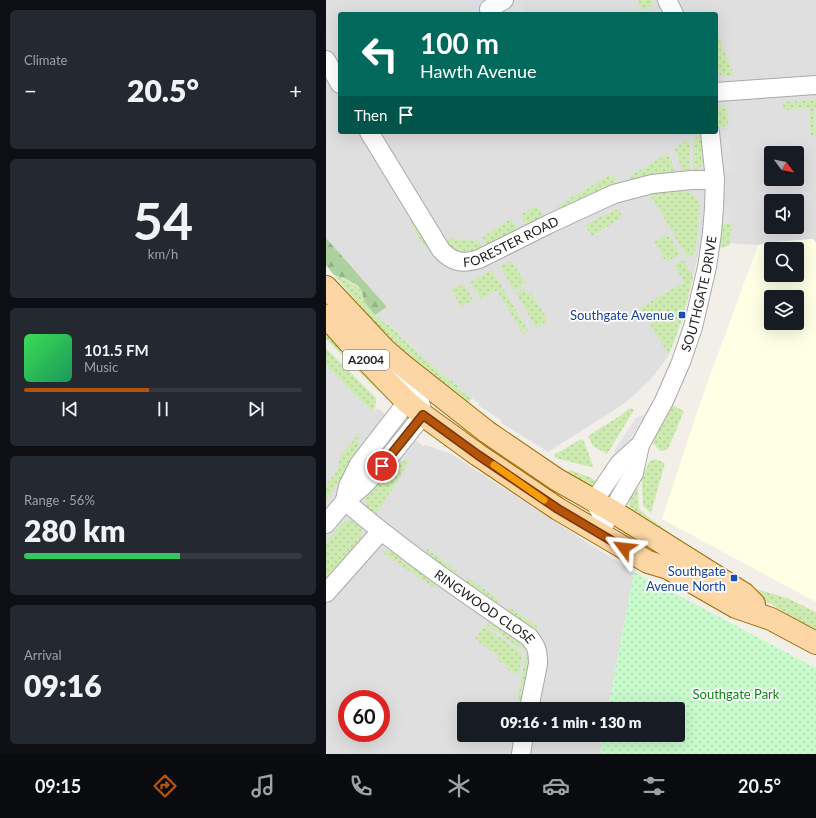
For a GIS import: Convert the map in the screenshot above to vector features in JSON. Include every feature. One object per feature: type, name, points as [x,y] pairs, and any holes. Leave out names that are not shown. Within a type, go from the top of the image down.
[{"type":"main road","name":"A2004","points":[[326,286],[385,350],[450,404],[503,444],[556,478],[603,517],[648,562],[668,568],[736,607],[771,620],[816,643]]},
{"type":"main road","name":"A2004","points":[[326,316],[348,342],[416,405],[478,455],[558,509],[603,517],[744,594],[771,620]]},
{"type":"street","points":[[667,0],[673,12]]},
{"type":"street","points":[[326,60],[338,81]]},
{"type":"street","points":[[718,92],[816,85]]},
{"type":"street","name":"FORESTER ROAD","points":[[370,134],[441,250],[455,261],[462,262],[469,262],[479,259],[614,194],[652,184],[691,180],[714,180]]},
{"type":"street","name":"SOUTHGATE DRIVE","points":[[603,517],[619,464],[640,445],[664,401],[681,362],[693,327],[712,233],[714,180],[710,134]]},
{"type":"street","points":[[326,300],[355,334],[413,390],[416,405],[382,466],[363,486],[345,501],[326,524]]},
{"type":"street","points":[[416,405],[436,398],[450,404]]},
{"type":"street","name":"RINGWOOD CLOSE","points":[[345,501],[381,531],[439,575],[529,637],[537,648],[538,656],[538,664],[530,702]]},
{"type":"street","points":[[326,593],[381,531]]},
{"type":"street","points":[[521,754],[523,742]]},
{"type":"shaded area","points":[[326,0],[816,0],[816,243],[812,239],[764,242],[764,244],[758,245],[701,241],[688,300],[667,358],[652,378],[622,405],[548,452],[500,422],[501,420],[478,405],[479,403],[458,389],[459,386],[438,372],[439,370],[418,354],[419,351],[399,336],[400,333],[375,315],[387,307],[326,238]]},
{"type":"shaded area","points":[[466,0],[483,0],[491,12],[473,12]]},
{"type":"shaded area","points":[[519,0],[525,11],[523,12],[499,12]]},
{"type":"shaded area","points":[[728,130],[733,170],[720,171],[716,134],[718,134],[718,132]]},
{"type":"shaded area","points":[[721,206],[732,206],[732,224],[721,224]]},
{"type":"shaded area","points":[[813,239],[816,243],[816,602],[662,519],[699,406],[758,245],[764,244],[764,282],[804,282],[804,242],[774,242]]},
{"type":"shaded area","points":[[326,365],[372,410],[379,409],[423,446],[426,445],[451,454],[634,572],[609,702],[457,702],[457,742],[602,742],[600,754],[326,754]]},
{"type":"shaded area","points":[[646,414],[618,459],[614,451],[636,418]]},
{"type":"green space","points":[[637,0],[652,0],[654,4],[643,11]]},
{"type":"green space","points":[[718,35],[734,76],[720,75],[718,71]]},
{"type":"green space","points":[[816,100],[816,108],[814,108],[815,135],[811,135],[809,108],[783,110],[783,102]]},
{"type":"green space","points":[[726,106],[728,125],[718,128],[718,108]]},
{"type":"green space","points":[[698,136],[702,136],[704,157],[701,165],[693,173],[693,144],[694,140]]},
{"type":"green space","points":[[687,140],[690,144],[690,174],[685,174],[682,170],[675,149]]},
{"type":"green space","points":[[668,153],[675,171],[674,175],[632,182],[630,176]]},
{"type":"green space","points":[[611,174],[617,183],[616,187],[559,213],[556,207]]},
{"type":"green space","points":[[685,187],[687,192],[696,196],[700,207],[695,253],[687,257],[652,198],[650,191]]},
{"type":"green space","points":[[537,205],[545,219],[528,227],[521,215]]},
{"type":"green space","points":[[620,209],[621,218],[592,236],[585,225],[612,211]]},
{"type":"green space","points":[[511,219],[519,232],[488,247],[482,237]]},
{"type":"green space","points":[[415,220],[431,246],[426,249],[410,223]]},
{"type":"green space","points":[[721,224],[732,224],[730,245],[721,248],[718,245]]},
{"type":"green space","points":[[668,234],[680,254],[666,262],[654,242]]},
{"type":"green space","points":[[326,238],[387,307],[375,315],[366,304],[362,291],[357,285],[344,278],[334,275],[326,265]]},
{"type":"green space","points":[[451,238],[473,241],[478,240],[483,249],[469,254],[455,253],[444,242]]},
{"type":"green space","points":[[683,260],[693,276],[683,316],[669,354],[640,308],[684,282],[674,265]]},
{"type":"green space","points":[[511,261],[526,283],[514,291],[500,266]]},
{"type":"green space","points":[[492,270],[528,331],[523,334],[497,290],[481,299],[470,282]]},
{"type":"green space","points":[[334,275],[359,288],[362,291],[366,304],[376,316],[400,334],[399,336],[419,352],[418,354],[439,370],[438,372],[459,386],[458,389],[472,398],[467,406],[389,337]]},
{"type":"green space","points":[[464,284],[473,300],[461,307],[451,290]]},
{"type":"green space","points":[[524,288],[528,294],[531,293],[548,320],[536,328],[516,293]]},
{"type":"green space","points":[[326,333],[378,386],[381,394],[326,339]]},
{"type":"green space","points":[[326,348],[376,398],[375,409],[372,410],[353,393],[326,365]]},
{"type":"green space","points":[[672,405],[684,411],[668,449],[660,451],[653,443],[653,438]]},
{"type":"green space","points":[[630,408],[634,410],[607,454],[593,446],[588,436]]},
{"type":"green space","points":[[359,434],[358,455],[326,500],[326,485],[338,470],[340,456]]},
{"type":"green space","points":[[581,439],[584,441],[593,466],[591,467],[555,458],[554,455]]},
{"type":"green space","points":[[411,459],[374,518],[365,503],[366,496],[394,464]]},
{"type":"green space","points":[[655,459],[665,463],[651,513],[643,506],[642,482],[640,479],[650,461]]},
{"type":"green space","points":[[570,470],[590,477],[597,482],[594,485],[587,487],[565,476]]},
{"type":"green space","points":[[636,487],[638,489],[639,509],[716,568],[633,515],[629,504]]},
{"type":"green space","points":[[349,520],[356,523],[361,528],[362,535],[326,579],[326,542],[343,523]]},
{"type":"green space","points":[[427,549],[457,571],[453,575],[425,556]]},
{"type":"green space","points":[[385,550],[395,553],[438,582],[436,589],[380,551]]},
{"type":"green space","name":"Southgate Park","points":[[634,572],[816,668],[816,754],[600,754],[602,742],[685,742],[685,702],[609,702]]},
{"type":"green space","points":[[468,578],[500,600],[495,604],[466,584]]},
{"type":"green space","points":[[746,586],[787,598],[816,612],[816,632],[745,588]]},
{"type":"green space","points":[[509,607],[538,627],[536,633],[507,613]]},
{"type":"green space","points":[[490,620],[526,644],[521,649],[486,624]]},
{"type":"green space","points":[[484,626],[519,651],[522,657],[518,676],[506,668],[507,666],[497,660],[499,656],[492,651],[491,652],[475,639]]},
{"type":"green space","points":[[526,654],[530,660],[524,702],[517,702]]},
{"type":"slow traffic","points":[[494,465],[544,500]]},
{"type":"place","name":"Southgate Avenue","points":[[682,315]]},
{"type":"place","name":"Southgate Avenue North","points":[[734,578]]},
{"type":"route","points":[[382,466],[423,415],[478,455],[558,509],[624,548]]}]
